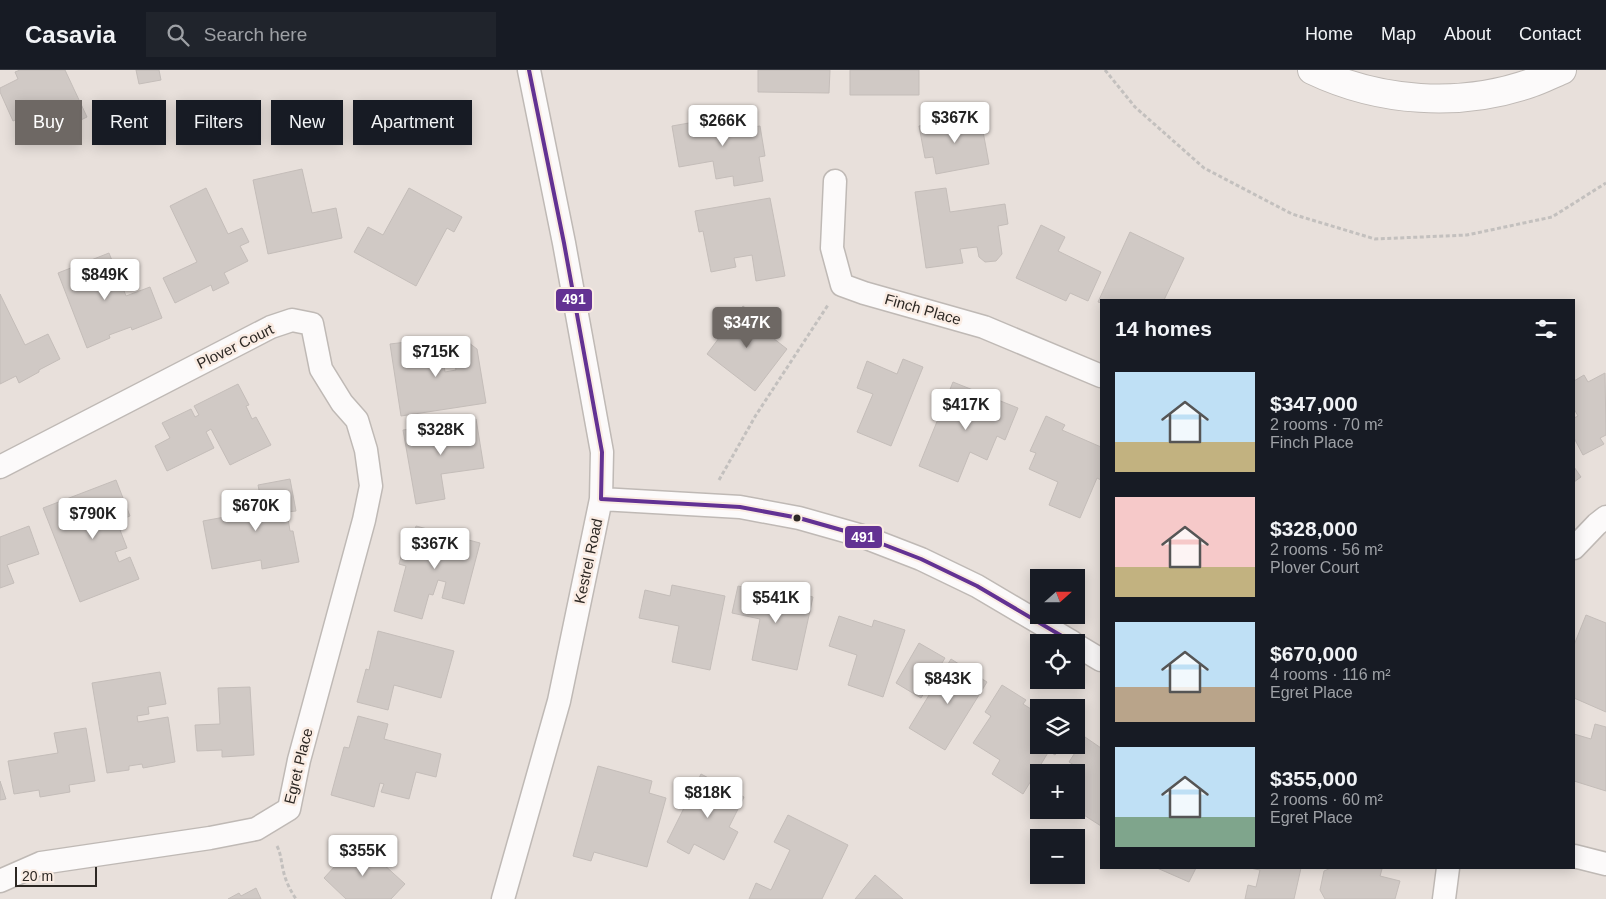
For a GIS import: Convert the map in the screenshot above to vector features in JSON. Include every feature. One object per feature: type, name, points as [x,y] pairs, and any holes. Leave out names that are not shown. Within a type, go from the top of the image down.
[{"type":"highway","points":[[1312,70],[1348,84],[1382,93],[1410,97],[1439,98],[1469,97],[1498,92],[1531,83],[1562,70]]},
{"type":"street","name":"Kestrel Road","points":[[503,899],[559,701],[601,499],[602,452],[564,243],[529,70]]},
{"type":"street","name":"Finch Place","points":[[835,181],[832,248],[842,285],[984,327],[1100,376]]},
{"type":"street","name":"Plover Court","points":[[0,466],[271,326],[292,320],[312,324],[321,368],[342,403],[357,420],[366,450],[371,486],[364,520]]},
{"type":"street","points":[[601,499],[740,507],[799,518],[859,535],[921,559],[977,586],[1058,634]]},
{"type":"street","points":[[1575,547],[1606,517]]},
{"type":"street","name":"Egret Place","points":[[0,880],[41,863],[210,838],[256,829],[289,809],[299,760],[364,520]]},
{"type":"street","points":[[1085,650],[1100,659]]},
{"type":"street","points":[[1575,856],[1606,864]]},
{"type":"street","points":[[1444,899],[1448,869]]},
{"type":"path","points":[[1105,70],[1135,107],[1204,168],[1292,214],[1376,239],[1467,234],[1552,217],[1606,183]]},
{"type":"path","points":[[716,485],[756,415],[830,300]]},
{"type":"path","points":[[268,822],[282,856],[282,868],[296,899]]},
{"type":"building","points":[[20,70],[65,70],[79,100],[15,100],[15,120],[13,121],[0,88],[18,79],[15,72]]},
{"type":"building","points":[[136,70],[159,70],[161,80],[139,84]]},
{"type":"building","points":[[758,70],[830,70],[829,93],[758,92]]},
{"type":"building","points":[[850,70],[919,70],[919,95],[850,95]]},
{"type":"building","points":[[82,106],[87,117],[82,119]]},
{"type":"building","points":[[751,112],[754,127],[760,126],[765,156],[759,157],[763,181],[734,186],[733,176],[716,179],[713,161],[679,167],[672,126]]},
{"type":"building","points":[[980,115],[989,164],[936,174],[933,157],[925,158],[919,126]]},
{"type":"building","points":[[302,169],[312,213],[336,208],[342,238],[268,254],[253,180]]},
{"type":"building","points":[[206,188],[228,234],[242,228],[249,242],[240,246],[248,261],[224,273],[229,283],[213,291],[211,285],[175,303],[163,278],[197,262],[170,206]]},
{"type":"building","points":[[409,188],[462,217],[454,232],[447,228],[416,286],[354,252],[368,227],[383,235]]},
{"type":"building","points":[[946,188],[950,212],[1005,204],[1008,224],[998,226],[1002,254],[996,261],[985,262],[979,257],[977,247],[960,249],[963,263],[926,268],[915,192]]},
{"type":"building","points":[[770,198],[785,276],[756,281],[752,255],[734,258],[736,267],[711,272],[703,231],[699,232],[695,211]]},
{"type":"building","points":[[1041,225],[1065,237],[1058,251],[1101,272],[1088,301],[1070,293],[1066,301],[1016,278]]},
{"type":"building","points":[[1130,232],[1184,258],[1164,299],[1100,299],[1100,303],[1098,302]]},
{"type":"building","points":[[109,253],[126,296],[150,287],[162,318],[132,330],[131,327],[109,335],[110,338],[87,348],[58,273]]},
{"type":"building","points":[[0,294],[25,345],[48,334],[60,359],[19,383],[16,376],[0,384]]},
{"type":"building","points":[[743,306],[767,325],[764,331],[787,349],[755,391],[707,354]]},
{"type":"building","points":[[423,340],[425,350],[441,347],[445,372],[456,370],[453,353],[459,345],[469,343],[477,349],[486,403],[401,416],[390,344]]},
{"type":"building","points":[[903,359],[923,367],[891,446],[857,432],[873,394],[857,388],[867,361],[897,374]]},
{"type":"building","points":[[1605,373],[1606,435],[1600,438],[1604,444],[1583,455],[1575,440],[1575,418],[1578,416],[1575,411],[1575,380],[1584,375],[1588,382]]},
{"type":"building","points":[[953,382],[1018,408],[1005,440],[997,436],[987,460],[970,452],[958,482],[919,466]]},
{"type":"building","points":[[238,384],[249,405],[246,406],[252,419],[256,417],[271,445],[230,465],[211,429],[206,432],[214,448],[167,471],[155,446],[170,438],[162,423],[191,409],[195,417],[199,415],[194,406]]},
{"type":"building","points":[[1046,416],[1065,425],[1062,430],[1100,447],[1100,480],[1097,478],[1080,518],[1049,505],[1058,482],[1029,469],[1036,453],[1030,451]]},
{"type":"building","points":[[476,419],[484,468],[441,474],[445,499],[416,504],[403,430]]},
{"type":"building","points":[[1575,468],[1581,477],[1575,481]]},
{"type":"building","points":[[290,479],[296,511],[287,512],[290,531],[293,531],[299,562],[262,569],[261,560],[212,569],[203,521],[263,510],[258,485]]},
{"type":"building","points":[[116,480],[130,516],[120,520],[124,529],[120,530],[127,548],[115,552],[119,562],[130,557],[139,579],[80,602],[43,508]]},
{"type":"building","points":[[29,526],[39,554],[7,565],[14,583],[0,588],[0,537]]},
{"type":"building","points":[[416,526],[480,543],[464,604],[442,598],[446,582],[438,580],[433,595],[429,594],[422,619],[394,611],[406,566],[399,564],[405,542],[411,544]]},
{"type":"building","points":[[672,585],[725,596],[710,670],[672,662],[679,626],[639,618],[645,590],[670,596]]},
{"type":"building","points":[[738,586],[782,596],[783,590],[813,597],[797,670],[752,660],[760,619],[732,613]]},
{"type":"building","points":[[1586,615],[1606,623],[1606,712],[1575,698],[1575,642]]},
{"type":"building","points":[[839,616],[872,627],[874,620],[905,630],[883,697],[848,685],[857,655],[829,646]]},
{"type":"building","points":[[378,631],[454,651],[441,698],[394,685],[388,710],[357,702],[366,669],[369,670]]},
{"type":"building","points":[[919,643],[945,658],[921,698],[896,683]]},
{"type":"building","points":[[951,659],[987,682],[945,750],[909,728]]},
{"type":"building","points":[[160,672],[166,704],[148,707],[149,714],[137,716],[138,722],[168,717],[175,762],[143,768],[142,764],[129,766],[129,770],[107,773],[92,683]]},
{"type":"building","points":[[1002,685],[1026,700],[1023,704],[1030,708],[1030,754],[1047,754],[1041,764],[1030,764],[1030,782],[1023,794],[992,774],[1000,760],[973,743],[991,716],[985,712]]},
{"type":"building","points":[[250,687],[254,755],[222,757],[222,750],[197,751],[195,725],[220,724],[218,688]]},
{"type":"building","points":[[358,716],[388,724],[384,739],[441,754],[436,777],[416,772],[409,799],[381,792],[384,784],[380,783],[374,807],[331,795],[344,747],[349,748]]},
{"type":"building","points":[[1595,724],[1606,727],[1606,791],[1575,781],[1575,734],[1591,739]]},
{"type":"building","points":[[86,728],[95,781],[69,785],[70,792],[40,797],[39,790],[14,794],[8,761],[58,753],[54,733]]},
{"type":"building","points":[[1085,737],[1100,747],[1100,825],[1085,816],[1085,764],[1072,764],[1069,762],[1074,754],[1085,754]]},
{"type":"building","points":[[598,766],[652,781],[649,793],[666,798],[647,867],[594,852],[591,861],[573,856]]},
{"type":"building","points":[[701,774],[744,797],[729,827],[738,832],[724,860],[694,844],[689,854],[667,842]]},
{"type":"building","points":[[0,781],[6,799],[0,800]]},
{"type":"building","points":[[788,815],[848,845],[822,899],[749,899],[756,883],[771,890],[790,850],[774,842]]},
{"type":"building","points":[[358,841],[405,884],[391,899],[346,899],[324,878]]},
{"type":"building","points":[[1159,869],[1196,869],[1189,882]]},
{"type":"building","points":[[1255,869],[1301,869],[1294,899],[1245,899],[1248,885],[1256,887],[1260,870]]},
{"type":"building","points":[[1329,869],[1382,869],[1380,876],[1400,881],[1395,899],[1325,899],[1320,890],[1324,871]]},
{"type":"building","points":[[875,875],[903,899],[855,899]]},
{"type":"building","points":[[256,888],[261,899],[228,899],[239,893],[241,896]]},
{"type":"transit line","name":"491","points":[[529,70],[564,243],[602,452],[601,499],[740,507],[799,518],[859,535],[921,559],[977,586],[1058,634]]}]
